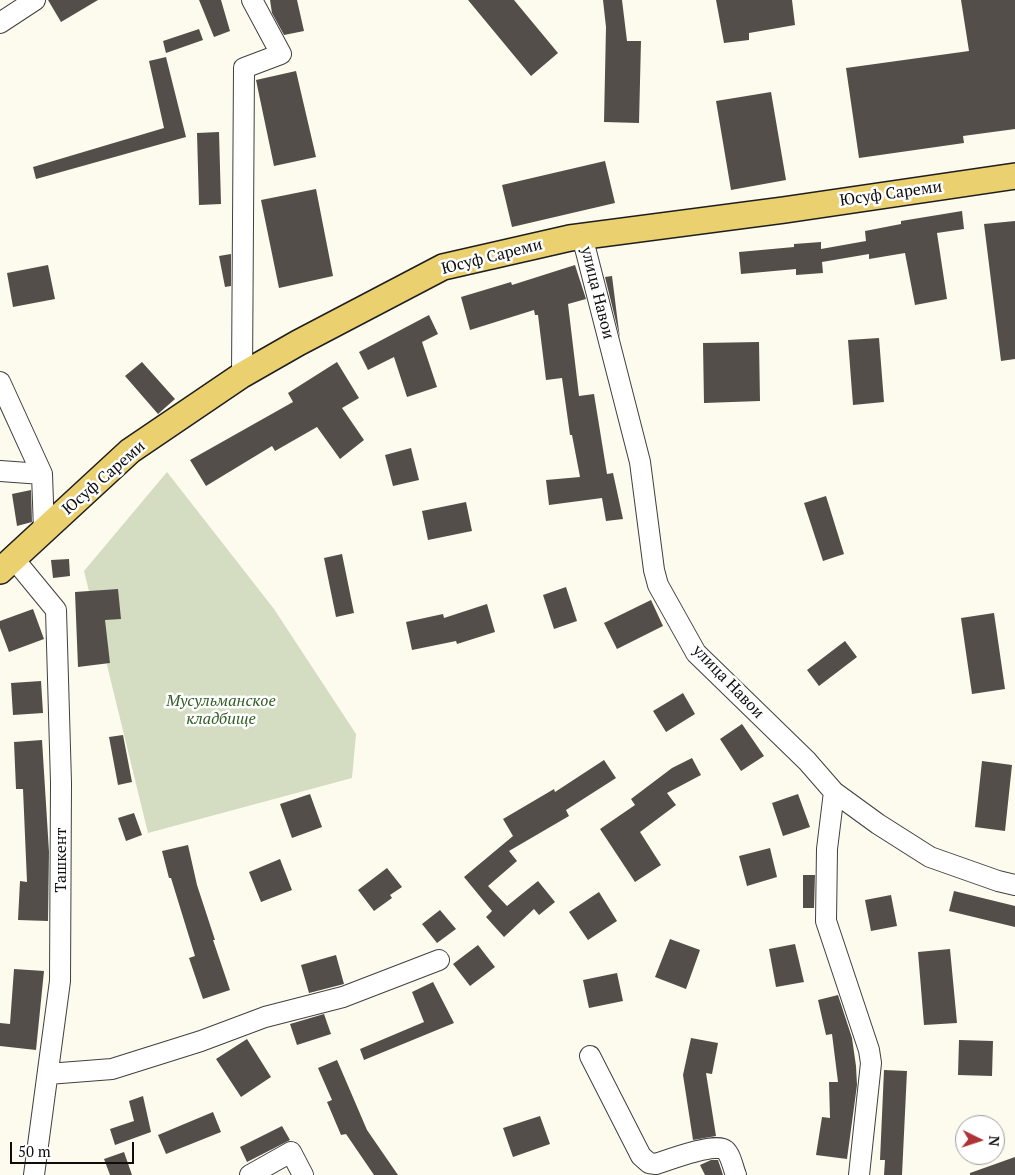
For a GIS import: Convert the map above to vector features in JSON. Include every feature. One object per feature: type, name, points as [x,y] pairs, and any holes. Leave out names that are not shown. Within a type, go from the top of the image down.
[{"type":"main road","name":"Юсуф Сареми","points":[[7,565],[130,452],[242,375],[298,342],[442,267],[582,236],[784,210],[1015,176]]},
{"type":"street","points":[[0,24],[35,0]]},
{"type":"street","points":[[242,375],[244,68],[281,54],[252,0]]},
{"type":"street","name":"улица Навои","points":[[582,236],[640,462],[654,570],[658,585],[696,653],[807,761],[834,792],[878,824],[930,857],[998,881],[1015,885]]},
{"type":"street","points":[[0,382],[42,474],[44,531]]},
{"type":"street","points":[[0,471],[42,474]]},
{"type":"street","name":"Ташкент","points":[[7,565],[56,610],[62,897],[60,981],[34,1175]]},
{"type":"street","points":[[834,792],[827,849],[826,921],[869,1050],[871,1063],[859,1175]]},
{"type":"street","points":[[48,1074],[112,1069],[201,1041],[265,1017],[343,997],[439,960]]},
{"type":"street","points":[[590,1056],[641,1156],[649,1163],[656,1164],[710,1148],[721,1147],[726,1151],[736,1175]]},
{"type":"street","points":[[250,1175],[291,1152],[303,1175]]},
{"type":"green space","name":"Мусульманское кладбище","points":[[167,472],[274,609],[356,734],[352,778],[148,833],[84,571]]},
{"type":"building","points":[[48,0],[98,0],[61,22]]},
{"type":"building","points":[[199,0],[221,0],[230,31],[214,37]]},
{"type":"building","points":[[270,0],[297,0],[304,31],[284,35],[272,13]]},
{"type":"building","points":[[468,0],[514,0],[558,53],[531,76]]},
{"type":"building","points":[[603,0],[622,0],[627,41],[641,41],[639,123],[604,122],[606,27]]},
{"type":"building","points":[[716,0],[792,0],[795,25],[749,33],[749,40],[724,43]]},
{"type":"building","points":[[961,0],[1015,0],[1015,129],[963,136],[964,143],[859,158],[846,68],[969,51]]},
{"type":"building","points":[[199,29],[203,40],[166,53],[163,41]]},
{"type":"building","points":[[166,57],[186,137],[36,179],[33,167],[164,128],[149,61]]},
{"type":"building","points":[[296,71],[316,157],[274,166],[256,80]]},
{"type":"building","points":[[771,92],[786,180],[731,190],[716,101]]},
{"type":"building","points":[[219,132],[221,204],[199,205],[197,133]]},
{"type":"building","points":[[605,161],[615,203],[512,227],[502,185]]},
{"type":"building","points":[[316,189],[333,276],[279,288],[261,200]]},
{"type":"building","points":[[962,211],[964,229],[937,233],[947,299],[915,305],[905,253],[869,259],[869,254],[822,262],[823,273],[796,275],[796,269],[741,274],[739,252],[794,247],[794,244],[821,242],[821,249],[866,241],[865,231],[901,224],[901,221]]},
{"type":"building","points":[[1015,221],[1015,359],[1001,361],[984,224]]},
{"type":"building","points":[[231,254],[231,286],[225,287],[219,256]]},
{"type":"building","points":[[48,265],[55,299],[13,307],[7,273]]},
{"type":"building","points":[[575,265],[586,299],[568,304],[579,396],[594,394],[607,474],[613,473],[623,519],[606,521],[602,498],[549,505],[546,480],[580,477],[572,435],[570,435],[562,378],[546,380],[538,315],[535,315],[534,310],[470,330],[461,297],[511,282],[512,285]]},
{"type":"building","points":[[612,276],[617,316],[620,338],[605,277]]},
{"type":"building","points":[[429,315],[438,334],[422,342],[437,387],[407,397],[394,357],[368,370],[359,352]]},
{"type":"building","points":[[879,338],[884,402],[853,405],[848,340]]},
{"type":"building","points":[[759,342],[760,401],[704,403],[703,343]]},
{"type":"building","points":[[142,362],[175,399],[158,414],[125,376]]},
{"type":"building","points":[[337,362],[359,398],[342,408],[364,440],[340,459],[317,427],[275,451],[272,446],[206,486],[190,460],[293,402],[288,393]]},
{"type":"building","points":[[411,448],[419,480],[393,486],[385,455]]},
{"type":"building","points":[[31,490],[32,522],[17,526],[12,494]]},
{"type":"building","points":[[826,496],[844,554],[823,561],[804,503]]},
{"type":"building","points":[[466,502],[472,531],[428,540],[422,511]]},
{"type":"building","points":[[342,554],[354,613],[336,617],[324,558]]},
{"type":"building","points":[[69,559],[70,576],[53,578],[51,560]]},
{"type":"building","points":[[566,587],[577,621],[554,629],[543,595]]},
{"type":"building","points":[[118,589],[121,619],[105,620],[110,663],[78,667],[75,592]]},
{"type":"building","points":[[651,600],[663,626],[617,649],[604,623]]},
{"type":"building","points":[[487,604],[495,632],[457,644],[456,641],[412,650],[406,622],[443,614],[444,618]]},
{"type":"building","points":[[33,609],[44,639],[9,652],[0,628],[0,621]]},
{"type":"building","points":[[994,613],[1005,689],[972,694],[961,618]]},
{"type":"building","points":[[845,641],[857,657],[819,686],[807,670]]},
{"type":"building","points":[[41,681],[43,713],[13,715],[11,683]]},
{"type":"building","points":[[683,693],[695,714],[666,732],[653,711]]},
{"type":"building","points":[[742,724],[764,756],[741,771],[720,739]]},
{"type":"building","points":[[123,735],[132,782],[118,785],[109,737]]},
{"type":"building","points":[[42,740],[49,852],[48,921],[18,920],[20,881],[27,882],[23,789],[16,789],[14,742]]},
{"type":"building","points":[[692,758],[701,775],[667,793],[676,805],[640,832],[661,865],[635,882],[600,829],[635,805],[631,799],[672,768]]},
{"type":"building","points":[[604,760],[616,778],[566,810],[569,816],[509,851],[517,861],[488,886],[507,906],[538,881],[555,902],[539,915],[534,909],[504,937],[486,917],[492,911],[464,877],[513,836],[503,819],[554,789],[555,792]]},
{"type":"building","points":[[982,761],[1012,765],[1005,831],[975,827]]},
{"type":"building","points":[[310,794],[322,827],[292,838],[280,804]]},
{"type":"building","points":[[798,794],[810,827],[783,836],[772,803]]},
{"type":"building","points":[[134,813],[142,835],[126,841],[118,818]]},
{"type":"building","points":[[188,845],[197,885],[230,990],[203,999],[189,958],[195,956],[162,851]]},
{"type":"building","points":[[770,848],[777,877],[747,886],[739,856]]},
{"type":"building","points":[[280,859],[292,890],[261,902],[249,872]]},
{"type":"building","points":[[387,868],[402,887],[390,895],[392,898],[374,911],[358,890]]},
{"type":"building","points":[[803,875],[815,875],[814,908],[803,908]]},
{"type":"building","points":[[954,891],[1015,906],[1015,927],[949,911]]},
{"type":"building","points":[[599,892],[617,921],[588,940],[569,912]]},
{"type":"building","points":[[891,895],[897,926],[871,931],[865,900]]},
{"type":"building","points":[[440,910],[456,929],[437,943],[422,924]]},
{"type":"building","points":[[670,939],[700,950],[686,989],[655,977]]},
{"type":"building","points":[[795,944],[804,982],[776,987],[769,949]]},
{"type":"building","points":[[478,945],[495,967],[470,986],[453,964]]},
{"type":"building","points":[[950,949],[957,1023],[924,1025],[918,952]]},
{"type":"building","points":[[336,955],[344,984],[309,993],[301,965]]},
{"type":"building","points":[[14,969],[44,971],[36,1050],[0,1046],[0,1023],[10,1024]]},
{"type":"building","points":[[617,973],[623,1001],[589,1008],[583,980]]},
{"type":"building","points":[[433,982],[454,1023],[364,1060],[360,1049],[424,1022],[412,992]]},
{"type":"building","points":[[838,995],[852,1038],[856,1066],[857,1085],[847,1159],[816,1155],[822,1117],[830,1118],[829,1082],[838,1082],[832,1034],[826,1035],[818,1000]]},
{"type":"building","points":[[324,1014],[331,1034],[297,1045],[290,1024]]},
{"type":"building","points":[[691,1038],[718,1043],[712,1074],[706,1073],[716,1136],[693,1140],[683,1075]]},
{"type":"building","points":[[247,1039],[271,1077],[241,1097],[216,1059]]},
{"type":"building","points":[[959,1040],[993,1041],[992,1076],[958,1075]]},
{"type":"building","points":[[337,1060],[367,1130],[398,1175],[374,1175],[346,1134],[341,1135],[327,1102],[332,1100],[318,1068]]},
{"type":"building","points":[[884,1070],[907,1071],[902,1175],[884,1175],[885,1160],[880,1160]]},
{"type":"building","points":[[143,1096],[151,1132],[115,1145],[110,1129],[134,1121],[129,1101]]},
{"type":"building","points":[[213,1112],[221,1132],[166,1154],[158,1135]]},
{"type":"building","points":[[540,1116],[550,1144],[513,1157],[503,1128]]},
{"type":"building","points":[[282,1126],[290,1140],[247,1162],[240,1147]]},
{"type":"building","points":[[124,1152],[132,1175],[110,1175],[104,1159]]},
{"type":"building","points":[[1015,1157],[1015,1175],[970,1175],[970,1173],[992,1165],[1005,1165],[1005,1161]]},
{"type":"building","points":[[711,1160],[718,1160],[723,1175],[705,1175],[700,1165]]}]
